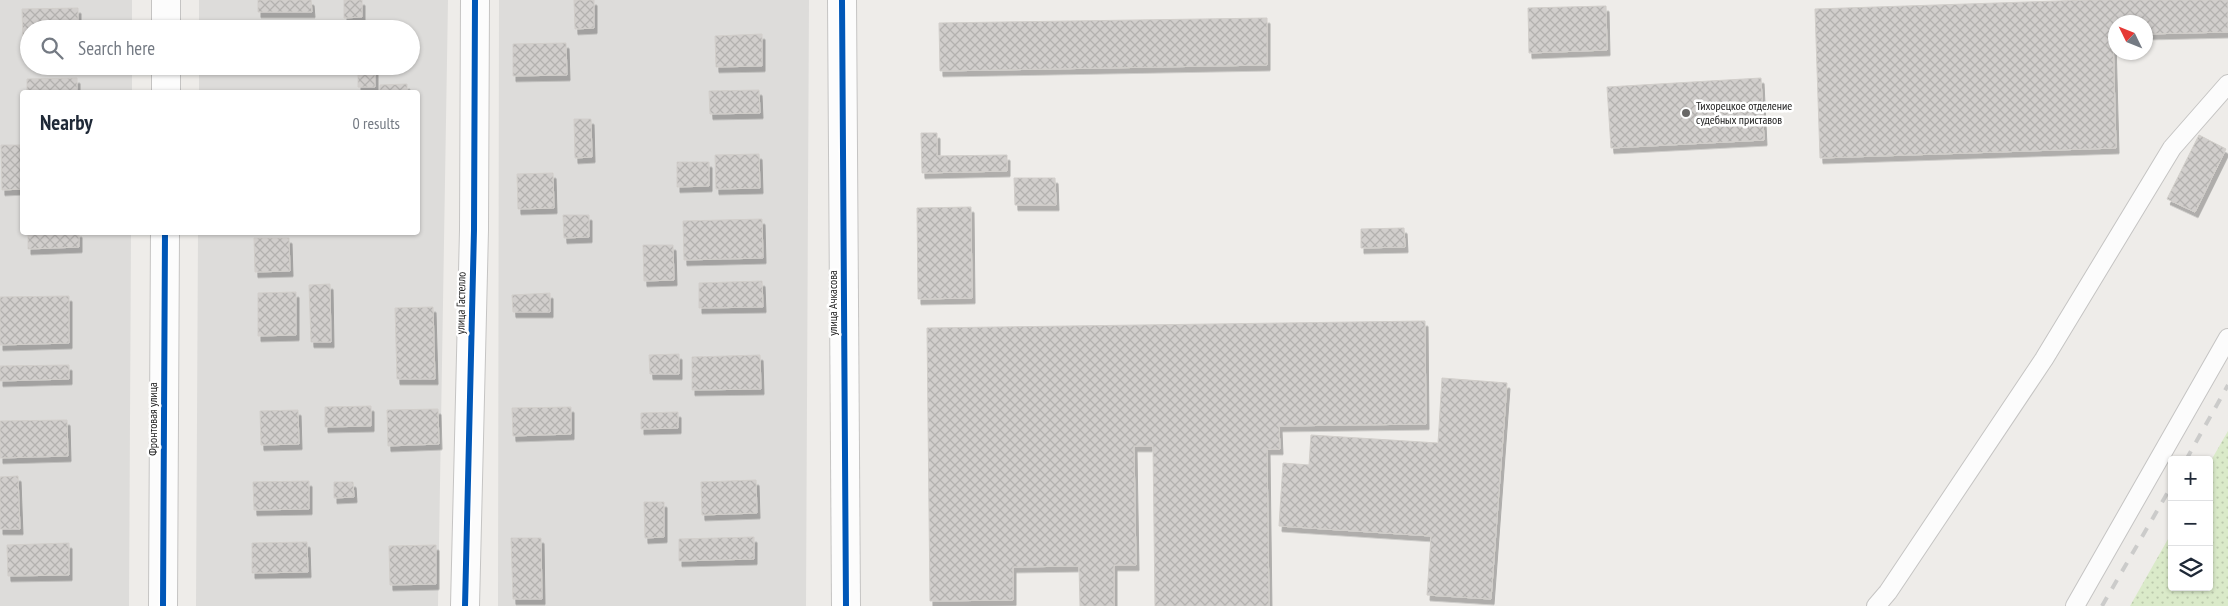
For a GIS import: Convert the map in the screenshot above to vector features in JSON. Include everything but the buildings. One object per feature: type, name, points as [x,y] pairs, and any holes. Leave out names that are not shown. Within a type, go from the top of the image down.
[{"type":"street","points":[[166,0],[166,20]]},
{"type":"street","name":"улица Гастелло","points":[[465,606],[474,230],[475,0]]},
{"type":"street","name":"улица Ачкасова","points":[[842,0],[846,606]]},
{"type":"street","points":[[166,75],[166,90]]},
{"type":"street","name":"Фронтовая улица","points":[[163,606],[165,235]]},
{"type":"lane","points":[[1876,606],[1888,592],[2044,359],[2172,148],[2228,84]]},
{"type":"lane","points":[[2075,606],[2228,338]]},
{"type":"shaded area","points":[[0,0],[132,0],[132,20],[20,20],[20,75],[132,75],[132,90],[20,90],[20,235],[131,235],[129,606],[0,606]]},
{"type":"shaded area","points":[[199,0],[448,0],[438,606],[196,606],[198,235],[420,235],[420,90],[199,90],[199,75],[420,75],[420,20],[199,20]]},
{"type":"shaded area","points":[[499,0],[809,0],[806,606],[498,606]]},
{"type":"green space","points":[[2228,431],[2228,606],[2130,606],[2168,539],[2168,591],[2213,591],[2213,457]]},
{"type":"railway","points":[[2188,456],[2228,385]]},
{"type":"railway","points":[[2102,606],[2168,492]]},
{"type":"cycle path","points":[[465,606],[474,230],[475,0]]},
{"type":"cycle path","points":[[842,0],[846,606]]},
{"type":"cycle path","points":[[163,606],[165,235]]},
{"type":"place","name":"Тихорецкое отделение судебных приставов","points":[[1686,113]]}]
